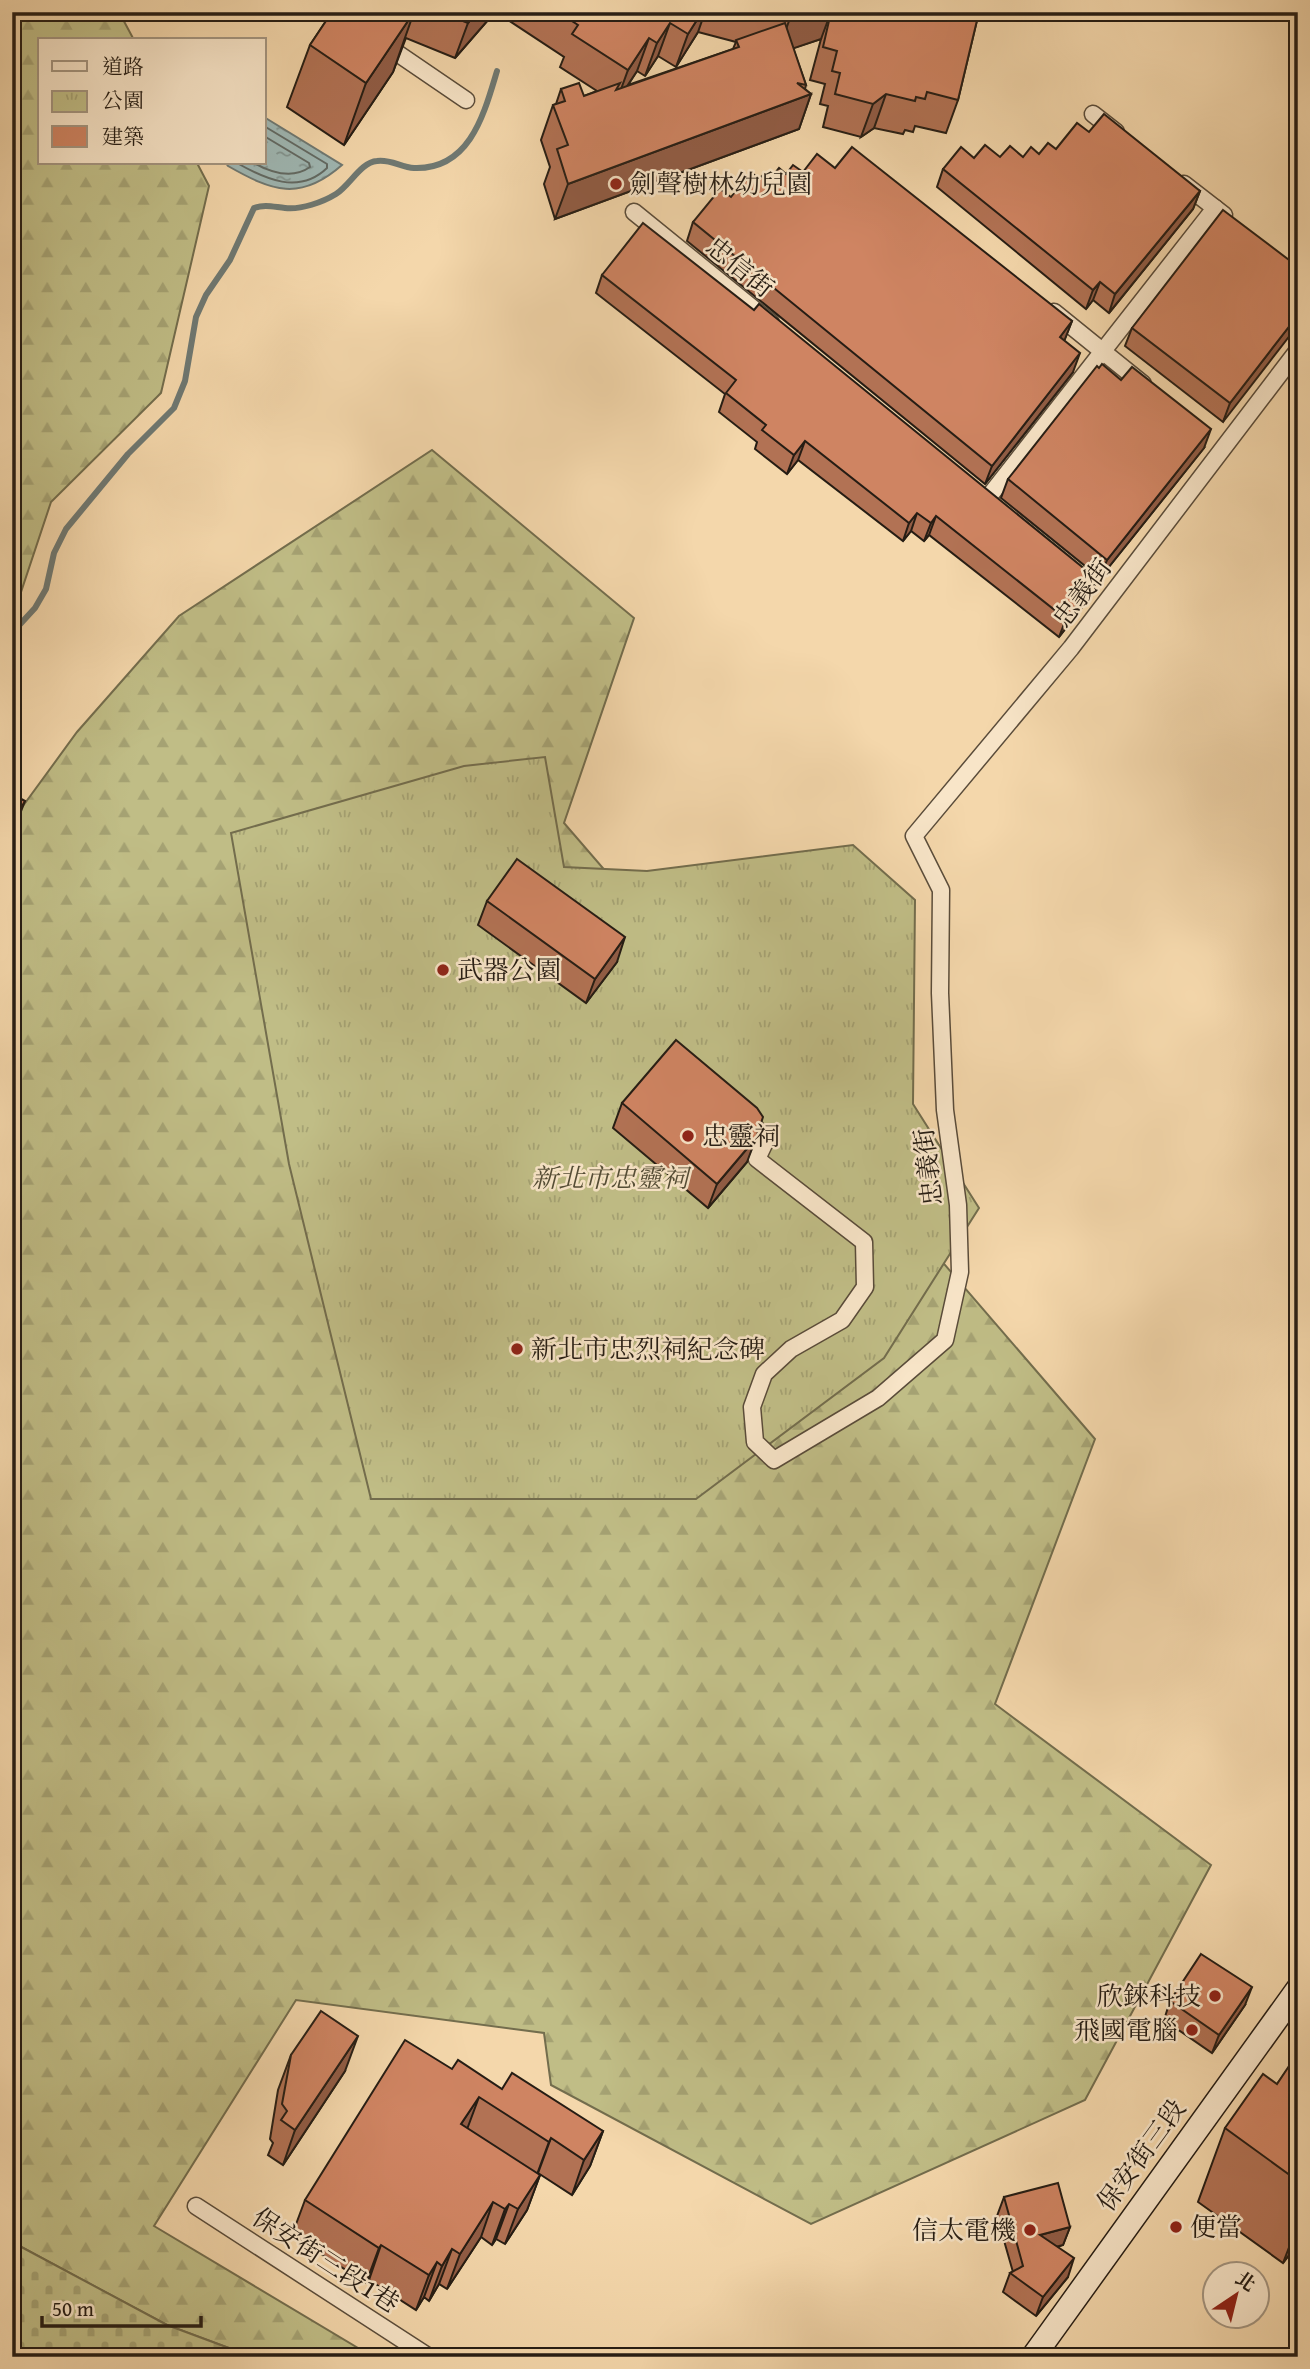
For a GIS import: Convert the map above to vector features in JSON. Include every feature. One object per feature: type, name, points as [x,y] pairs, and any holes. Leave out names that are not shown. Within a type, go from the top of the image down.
[{"type":"street","points":[[362,29],[466,100]]},
{"type":"street","points":[[1093,114],[1134,145]]},
{"type":"street","points":[[1175,177],[1236,224]]},
{"type":"street","points":[[987,499],[1216,208]]},
{"type":"street","name":"忠信街","points":[[634,212],[782,333]]},
{"type":"street","points":[[1040,300],[1154,393]]},
{"type":"street","name":"忠義街","points":[[735,1106],[753,1121],[766,1140],[757,1158],[863,1242],[865,1287],[842,1320],[791,1349],[764,1374],[752,1407],[755,1442],[774,1460],[878,1398],[945,1340],[960,1272],[958,1205],[945,1110],[940,993],[941,890],[914,836],[1109,598],[1298,350]]},
{"type":"street","points":[[1205,435],[1223,449]]},
{"type":"street","points":[[1092,584],[1109,598]]},
{"type":"street","name":"保安街三段","points":[[1033,2357],[1298,1989]]},
{"type":"street","name":"保安街三段1巷","points":[[196,2206],[429,2357]]},
{"type":"green space","points":[[12,12],[119,12],[133,38],[38,38],[38,164],[198,164],[209,186],[161,393],[51,502],[21,592],[12,607]]},
{"type":"green space","points":[[432,450],[634,618],[564,823],[1095,1439],[995,1704],[1211,1865],[1085,2100],[811,2224],[551,2085],[544,2033],[296,2000],[154,2226],[373,2357],[253,2357],[167,2325],[12,2242],[12,821],[77,732],[179,616]]},
{"type":"green space","name":"新北市忠靈祠","points":[[545,757],[564,867],[647,871],[853,845],[915,900],[913,1104],[979,1208],[884,1358],[696,1499],[371,1499],[289,1164],[231,833],[464,766]]},
{"type":"green space","points":[[12,2242],[167,2325],[253,2357],[12,2357]]},
{"type":"water","points":[[266,118],[342,165],[313,184],[286,189],[258,182],[227,164],[266,164]]},
{"type":"building","points":[[332,12],[414,12],[366,83],[310,45]]},
{"type":"building","points":[[440,12],[477,12],[468,23]]},
{"type":"building","points":[[558,12],[702,12],[688,34],[670,23],[657,43],[649,38],[628,70],[572,34],[578,25]]},
{"type":"building","points":[[759,12],[814,12],[789,21]]},
{"type":"building","points":[[831,12],[979,12],[958,100],[927,92],[925,99],[916,97],[915,101],[886,94],[873,104],[835,94],[840,73],[832,71],[837,51],[823,47]]},
{"type":"building","points":[[785,23],[806,85],[797,83],[811,94],[568,184],[557,149],[568,145],[553,105],[565,101],[561,89],[579,83],[584,96],[620,83],[616,90],[739,47],[736,40]]},
{"type":"building","points":[[1104,114],[1200,191],[1115,294],[1100,282],[1093,290],[943,169],[961,147],[974,158],[985,145],[1000,157],[1010,146],[1023,157],[1031,147],[1039,154],[1048,143],[1056,149],[1077,123],[1089,132]]},
{"type":"building","points":[[852,147],[1072,321],[1060,337],[1080,353],[992,466],[693,222],[720,189],[731,197],[751,172],[759,179],[765,173],[771,178],[779,168],[786,174],[793,165],[803,172],[817,154],[835,168]]},
{"type":"building","points":[[1223,210],[1298,267],[1298,315],[1230,403],[1132,328]]},
{"type":"building","points":[[643,223],[754,310],[759,304],[1097,579],[1066,619],[936,516],[931,523],[917,513],[909,523],[805,441],[794,455],[762,430],[766,425],[726,393],[736,380],[602,275]]},
{"type":"building","points":[[1102,364],[1121,380],[1132,367],[1211,429],[1107,560],[1008,479],[1097,366],[1099,368]]},
{"type":"building","points":[[12,794],[25,801],[12,823]]},
{"type":"building","points":[[517,859],[625,937],[595,979],[487,901]]},
{"type":"building","name":"忠靈祠","points":[[676,1040],[757,1108],[763,1117],[756,1138],[717,1184],[622,1103]]},
{"type":"building","points":[[1201,1954],[1252,1987],[1219,2035],[1170,2001]]},
{"type":"building","points":[[321,2011],[358,2036],[295,2130],[281,2120],[287,2111],[282,2104],[291,2055]]},
{"type":"building","points":[[405,2040],[452,2069],[458,2060],[502,2089],[512,2073],[603,2131],[584,2160],[551,2138],[549,2142],[479,2097],[461,2124],[540,2175],[518,2209],[509,2204],[505,2209],[493,2202],[460,2254],[452,2249],[442,2266],[437,2262],[429,2275],[381,2245],[379,2248],[305,2200]]},
{"type":"building","points":[[1297,2054],[1298,2181],[1225,2128],[1263,2074],[1277,2084]]},
{"type":"building","points":[[1058,2183],[1070,2227],[1040,2235],[1074,2258],[1043,2297],[1010,2273],[1023,2266],[1004,2197]]},
{"type":"waterway","points":[[12,633],[35,608],[46,589],[54,553],[66,529],[128,454],[174,408],[185,381],[196,317],[206,295],[230,260],[254,208],[298,208],[318,202],[336,194],[371,162],[386,161],[414,168],[433,166],[449,160],[472,136],[497,71]]},
{"type":"place","name":"劍聲樹林幼兒園","points":[[616,184]]},
{"type":"place","name":"武器公園","points":[[443,970]]},
{"type":"place","name":"忠靈祠","points":[[688,1136]]},
{"type":"place","name":"新北市忠烈祠紀念碑","points":[[517,1349]]},
{"type":"place","name":"欣錸科技","points":[[1215,1996]]},
{"type":"place","name":"飛國電腦","points":[[1192,2030]]},
{"type":"place","name":"便當","points":[[1176,2227]]},
{"type":"place","name":"信太電機","points":[[1030,2230]]}]
